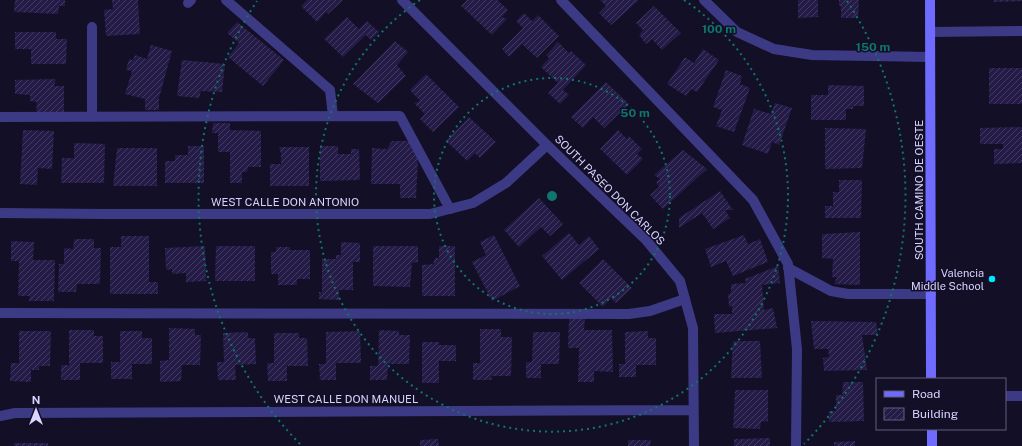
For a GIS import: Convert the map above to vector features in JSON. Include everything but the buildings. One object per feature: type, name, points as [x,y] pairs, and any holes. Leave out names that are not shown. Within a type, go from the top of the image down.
[{"type":"street","points":[[226,0],[330,90],[333,116]]},
{"type":"street","name":"SOUTH PASEO DON CARLOS","points":[[402,0],[547,145],[646,240],[680,281],[693,328],[694,446]]},
{"type":"street","points":[[561,0],[753,200],[788,264],[797,349],[796,446]]},
{"type":"street","points":[[704,0],[737,32],[774,49],[812,54],[930,57]]},
{"type":"street","name":"SOUTH CAMINO DE OESTE","points":[[930,0],[931,378]]},
{"type":"street","points":[[92,26],[92,117]]},
{"type":"street","points":[[930,32],[1022,31]]},
{"type":"street","points":[[0,117],[400,116],[450,209]]},
{"type":"street","name":"WEST CALLE DON ANTONIO","points":[[0,213],[430,214],[473,204],[506,183],[547,145]]},
{"type":"street","points":[[788,268],[832,291],[848,294],[931,294]]},
{"type":"street","points":[[0,313],[629,314],[650,311],[685,299]]},
{"type":"street","points":[[1006,396],[1022,396]]},
{"type":"street","name":"WEST CALLE DON MANUEL","points":[[0,416],[14,413],[693,410]]},
{"type":"street","points":[[932,430],[932,446]]},
{"type":"place","name":"Valencia Middle School","points":[[992,279]]}]
